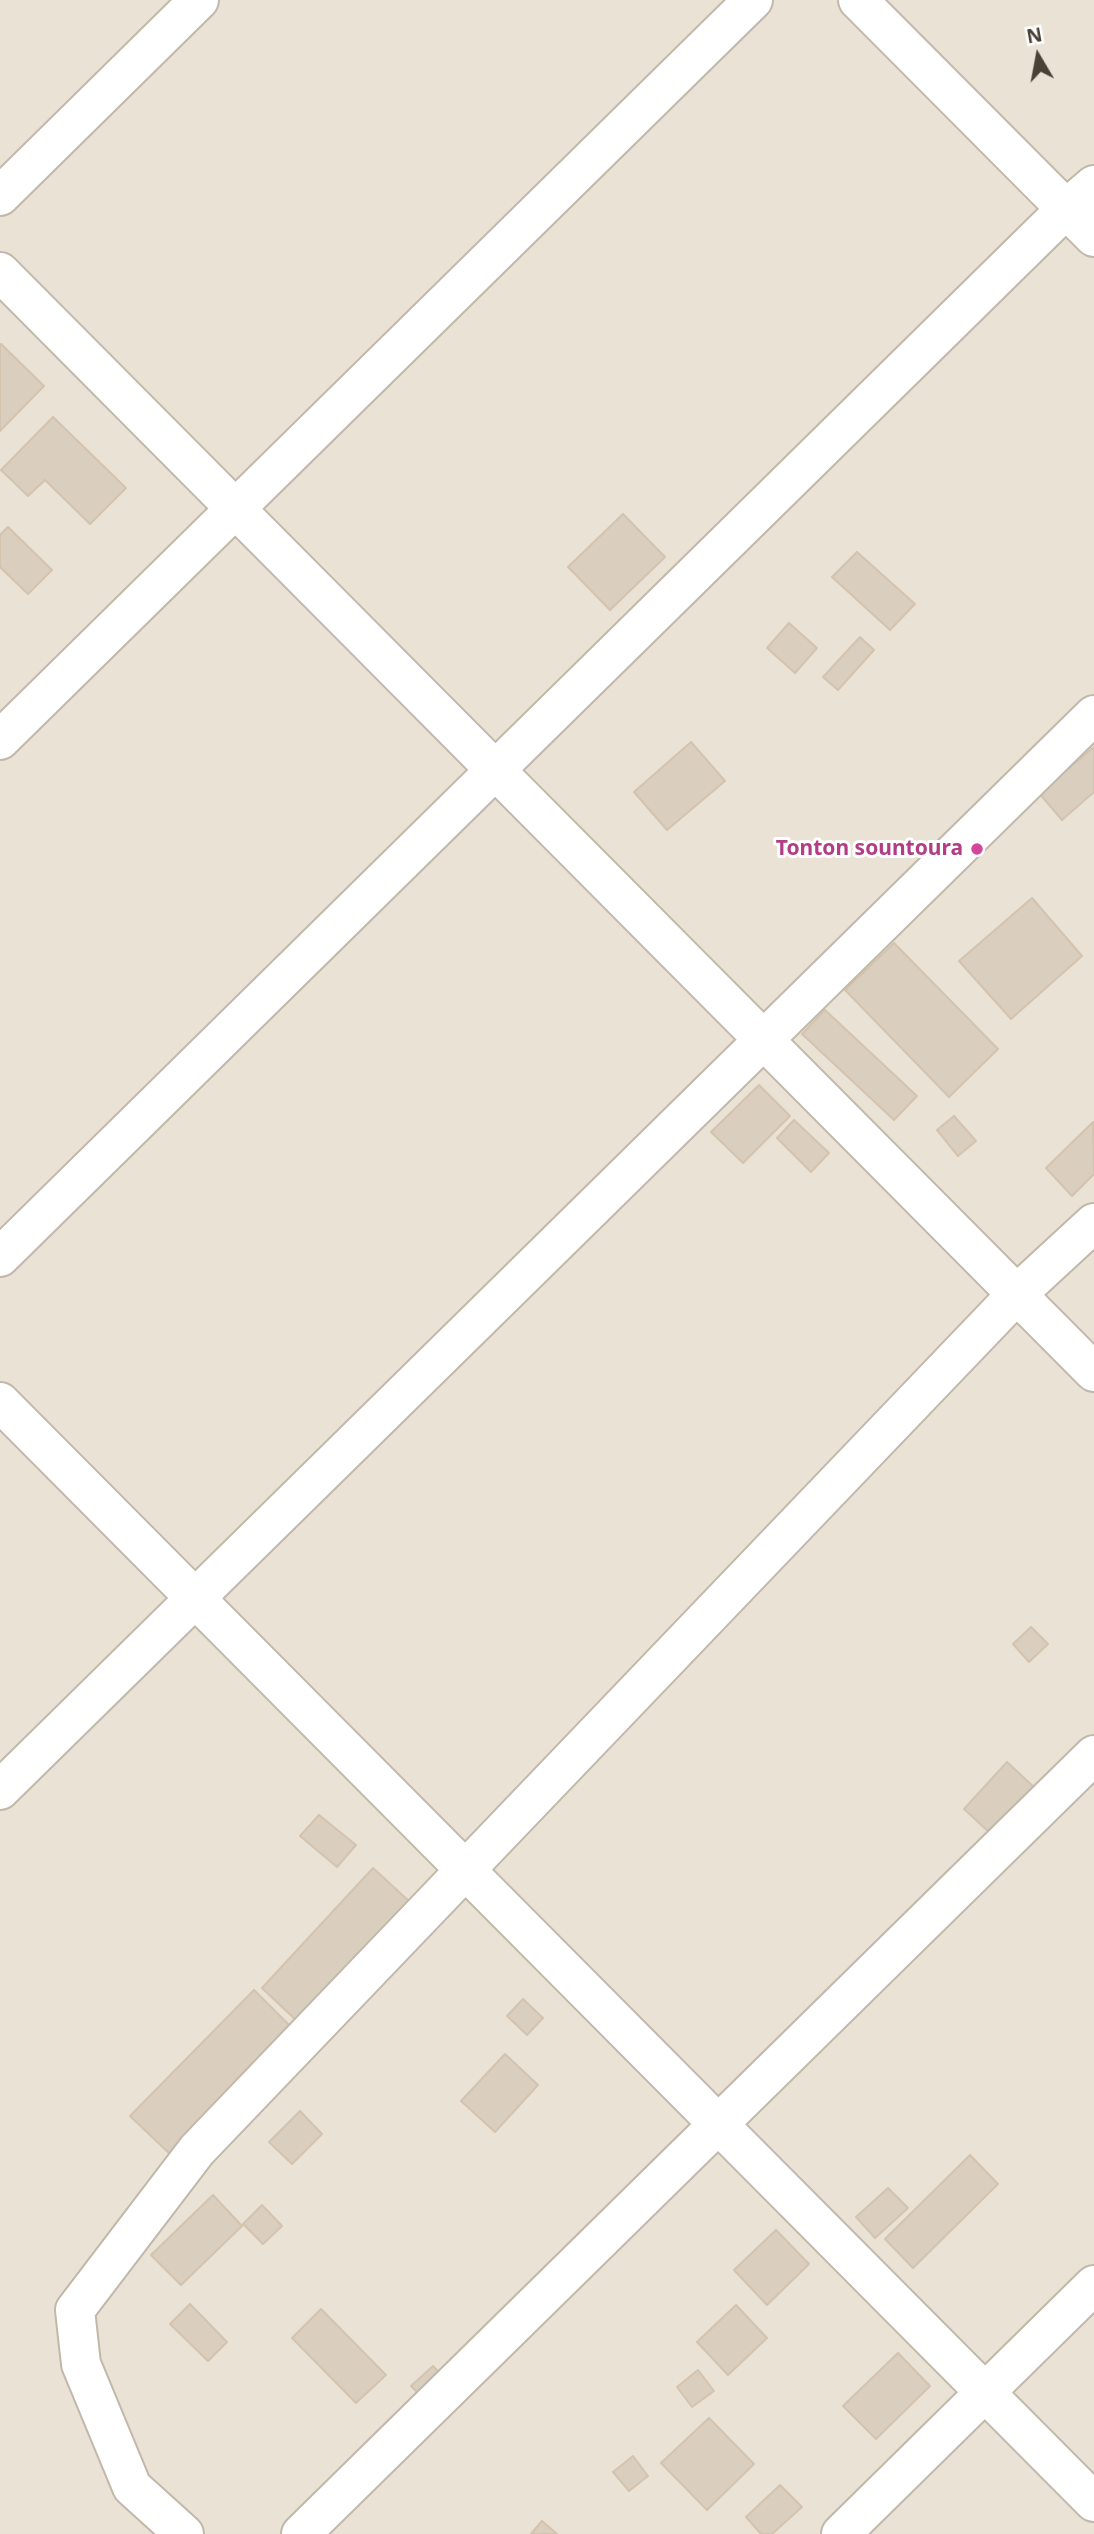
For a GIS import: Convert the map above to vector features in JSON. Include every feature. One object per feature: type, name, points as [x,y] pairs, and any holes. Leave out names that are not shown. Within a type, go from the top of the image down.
[{"type":"street","points":[[0,196],[199,0]]},
{"type":"street","points":[[0,740],[753,0]]},
{"type":"street","points":[[858,0],[1080,197],[1094,237]]},
{"type":"street","points":[[0,1257],[1080,197]]},
{"type":"street","points":[[0,272],[1094,1372]]},
{"type":"street","points":[[0,1790],[1094,715]]},
{"type":"street","points":[[184,2534],[132,2487],[81,2364],[75,2310],[197,2150],[1017,1294],[1094,1223]]},
{"type":"street","points":[[0,1402],[1094,2502]]},
{"type":"street","points":[[301,2534],[1094,1755]]},
{"type":"street","points":[[841,2534],[1094,2285]]},
{"type":"shaded area","points":[[0,0],[1094,0],[1094,2534],[0,2534]]},
{"type":"building","points":[[1,344],[44,386],[0,431],[0,346]]},
{"type":"building","points":[[53,417],[126,488],[90,524],[45,480],[28,496],[1,470]]},
{"type":"building","points":[[623,514],[665,557],[610,610],[568,567]]},
{"type":"building","points":[[8,527],[52,570],[28,594],[0,567],[0,535]]},
{"type":"building","points":[[857,552],[915,604],[890,630],[832,577]]},
{"type":"building","points":[[789,623],[817,648],[795,673],[767,648]]},
{"type":"building","points":[[860,637],[874,650],[838,690],[823,677]]},
{"type":"building","points":[[691,742],[725,781],[667,830],[634,792]]},
{"type":"building","points":[[1094,747],[1094,792],[1062,820],[1039,793]]},
{"type":"building","points":[[1032,898],[1082,956],[1011,1019],[959,961]]},
{"type":"building","points":[[894,943],[998,1049],[949,1097],[845,990]]},
{"type":"building","points":[[825,1010],[917,1096],[894,1120],[802,1034]]},
{"type":"building","points":[[759,1085],[790,1116],[743,1163],[711,1132]]},
{"type":"building","points":[[954,1116],[976,1141],[958,1156],[937,1130]]},
{"type":"building","points":[[794,1120],[829,1153],[811,1172],[777,1138]]},
{"type":"building","points":[[1093,1122],[1094,1174],[1072,1196],[1046,1168]]},
{"type":"building","points":[[1031,1627],[1048,1644],[1029,1662],[1013,1644]]},
{"type":"building","points":[[1007,1762],[1035,1788],[991,1834],[964,1809]]},
{"type":"building","points":[[319,1815],[356,1845],[337,1867],[300,1836]]},
{"type":"building","points":[[373,1868],[411,1903],[300,2024],[262,1988]]},
{"type":"building","points":[[254,1990],[295,2031],[171,2155],[130,2116]]},
{"type":"building","points":[[523,1999],[543,2018],[527,2035],[507,2016]]},
{"type":"building","points":[[505,2054],[538,2085],[495,2132],[461,2101]]},
{"type":"building","points":[[300,2111],[322,2134],[292,2164],[269,2142]]},
{"type":"building","points":[[970,2155],[998,2184],[913,2268],[885,2239]]},
{"type":"building","points":[[888,2188],[908,2208],[875,2238],[856,2217]]},
{"type":"building","points":[[213,2195],[242,2226],[181,2285],[151,2255]]},
{"type":"building","points":[[262,2205],[282,2226],[263,2244],[243,2224]]},
{"type":"building","points":[[776,2230],[809,2264],[767,2305],[734,2270]]},
{"type":"building","points":[[190,2304],[227,2342],[208,2361],[170,2324]]},
{"type":"building","points":[[736,2305],[767,2338],[728,2375],[697,2342]]},
{"type":"building","points":[[321,2309],[386,2375],[356,2403],[292,2338]]},
{"type":"building","points":[[898,2353],[930,2386],[876,2439],[843,2406]]},
{"type":"building","points":[[433,2366],[447,2381],[426,2401],[411,2386]]},
{"type":"building","points":[[698,2370],[714,2391],[692,2407],[677,2387]]},
{"type":"building","points":[[709,2418],[754,2464],[707,2510],[661,2463]]},
{"type":"building","points":[[633,2456],[648,2476],[629,2491],[613,2472]]},
{"type":"building","points":[[780,2485],[802,2507],[772,2534],[761,2534],[746,2517]]},
{"type":"building","points":[[542,2521],[557,2534],[531,2534]]},
{"type":"place","name":"Tonton sountoura","points":[[977,849]]}]
